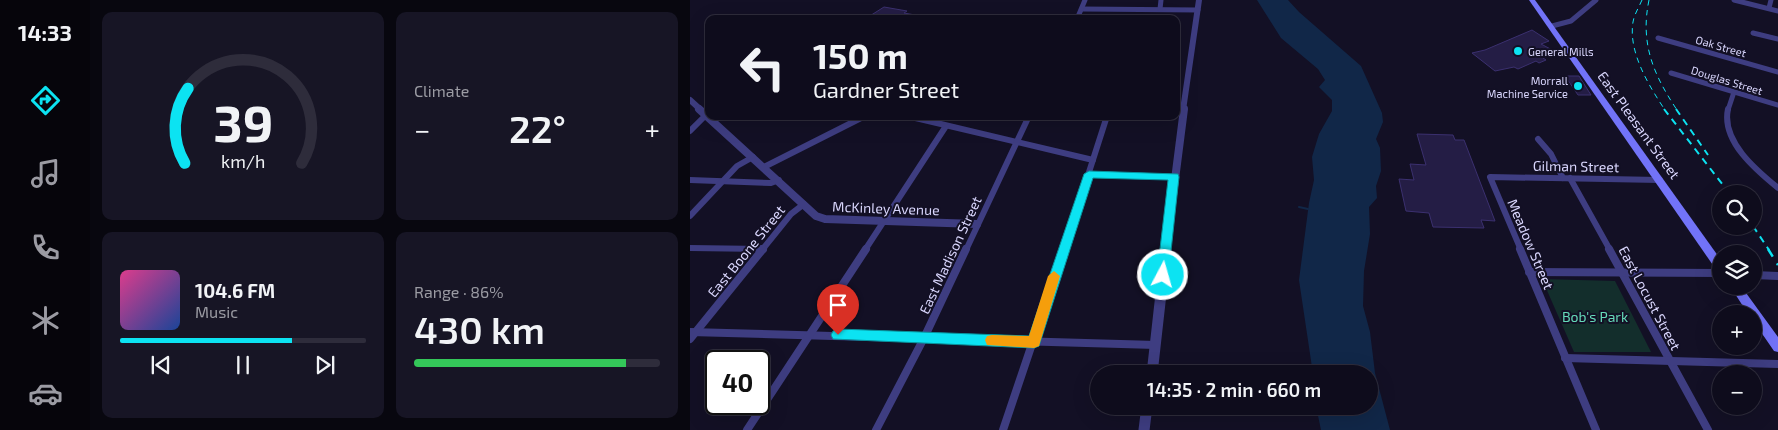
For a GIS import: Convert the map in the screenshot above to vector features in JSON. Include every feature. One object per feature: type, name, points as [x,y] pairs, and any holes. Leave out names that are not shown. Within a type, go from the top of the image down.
[{"type":"main road","name":"East Pleasant Street","points":[[1532,0],[1712,255]]},
{"type":"main road","points":[[1741,295],[1778,346]]},
{"type":"street","points":[[1078,15],[1085,0]]},
{"type":"street","points":[[1160,9],[1162,0]]},
{"type":"street","points":[[1153,365],[1174,177],[1199,0]]},
{"type":"street","points":[[1552,26],[1567,24],[1575,20],[1596,0]]},
{"type":"street","points":[[1734,0],[1778,11]]},
{"type":"street","points":[[1769,8],[1772,0]]},
{"type":"street","points":[[1082,9],[1198,10]]},
{"type":"street","points":[[1753,33],[1778,39]]},
{"type":"street","name":"Oak Street","points":[[1658,38],[1778,72]]},
{"type":"street","name":"Douglas Street","points":[[1671,73],[1778,105]]},
{"type":"street","points":[[1734,92],[1726,117],[1734,139],[1761,175],[1778,188]]},
{"type":"street","name":"McKinley Avenue","points":[[690,100],[705,111]]},
{"type":"street","points":[[690,130],[705,115]]},
{"type":"street","name":"McKinley Avenue","points":[[714,120],[816,216],[825,219],[883,222],[978,224]]},
{"type":"street","points":[[764,167],[857,120]]},
{"type":"street","points":[[923,120],[1093,160]]},
{"type":"street","name":"East Madison Street","points":[[876,430],[924,338],[1027,120]]},
{"type":"street","points":[[1003,430],[1034,342],[1106,120]]},
{"type":"street","points":[[748,430],[946,126]]},
{"type":"street","name":"East Locust Street","points":[[1538,140],[1551,154],[1567,178],[1622,271],[1708,430]]},
{"type":"street","points":[[690,216],[737,166],[753,157]]},
{"type":"street","points":[[1089,174],[1174,177]]},
{"type":"street","name":"Gilman Street","points":[[1490,177],[1660,180]]},
{"type":"street","name":"Meadow Street","points":[[1490,177],[1596,430]]},
{"type":"street","points":[[690,180],[771,182],[779,180]]},
{"type":"street","name":"East Boone Street","points":[[692,334],[791,214],[804,204]]},
{"type":"street","points":[[690,248],[763,249]]},
{"type":"street","points":[[1530,272],[1712,273]]},
{"type":"street","points":[[1762,275],[1778,276]]},
{"type":"street","points":[[692,334],[812,334],[1156,345]]},
{"type":"street","points":[[1565,358],[1778,364]]},
{"type":"street","points":[[1144,430],[1146,415]]},
{"type":"green space","name":"Bob's Park","points":[[1542,279],[1615,281],[1651,352],[1574,352]]},
{"type":"water","points":[[1257,0],[1288,0],[1299,12],[1361,66],[1382,113],[1383,122],[1376,139],[1380,148],[1381,171],[1376,186],[1377,198],[1369,207],[1370,234],[1364,271],[1363,306],[1370,332],[1374,365],[1312,365],[1299,280],[1309,203],[1314,180],[1312,157],[1319,134],[1332,111],[1332,100],[1319,87],[1325,80],[1318,69],[1281,38]]},
{"type":"water","points":[[1378,384],[1390,430],[1321,430],[1318,415],[1378,415]]},
{"type":"building","points":[[884,7],[907,11],[904,13],[915,15],[871,15]]},
{"type":"building","name":"General Mills","points":[[1532,30],[1549,41],[1541,44],[1558,53],[1543,58],[1546,60],[1539,63],[1536,61],[1518,69],[1514,67],[1495,71],[1472,53],[1485,50]]},
{"type":"building","name":"Morrall Machine Service","points":[[1565,76],[1579,76],[1591,95],[1578,95]]},
{"type":"building","points":[[1417,134],[1453,135],[1455,140],[1464,140],[1495,221],[1481,220],[1484,228],[1433,227],[1429,213],[1406,211],[1399,179],[1414,180],[1410,164],[1426,165]]},
{"type":"waterway","points":[[1299,207],[1308,209]]},
{"type":"railway","points":[[1642,0],[1633,22],[1634,45],[1641,68],[1665,110]]},
{"type":"railway","points":[[1649,0],[1646,30],[1651,58],[1661,84],[1677,110]]},
{"type":"railway","points":[[1664,109],[1723,185]]},
{"type":"railway","points":[[1676,109],[1708,155]]},
{"type":"railway","points":[[1759,235],[1769,250]]},
{"type":"railway","points":[[1768,249],[1778,265]]},
{"type":"slow traffic","points":[[992,340],[1034,342],[1054,276]]},
{"type":"place","name":"General Mills","points":[[1518,51]]},
{"type":"place","name":"Morrall Machine Service","points":[[1578,86]]},
{"type":"route","points":[[838,335],[1034,342],[1053,278],[1089,174],[1174,177],[1163,275]]}]
